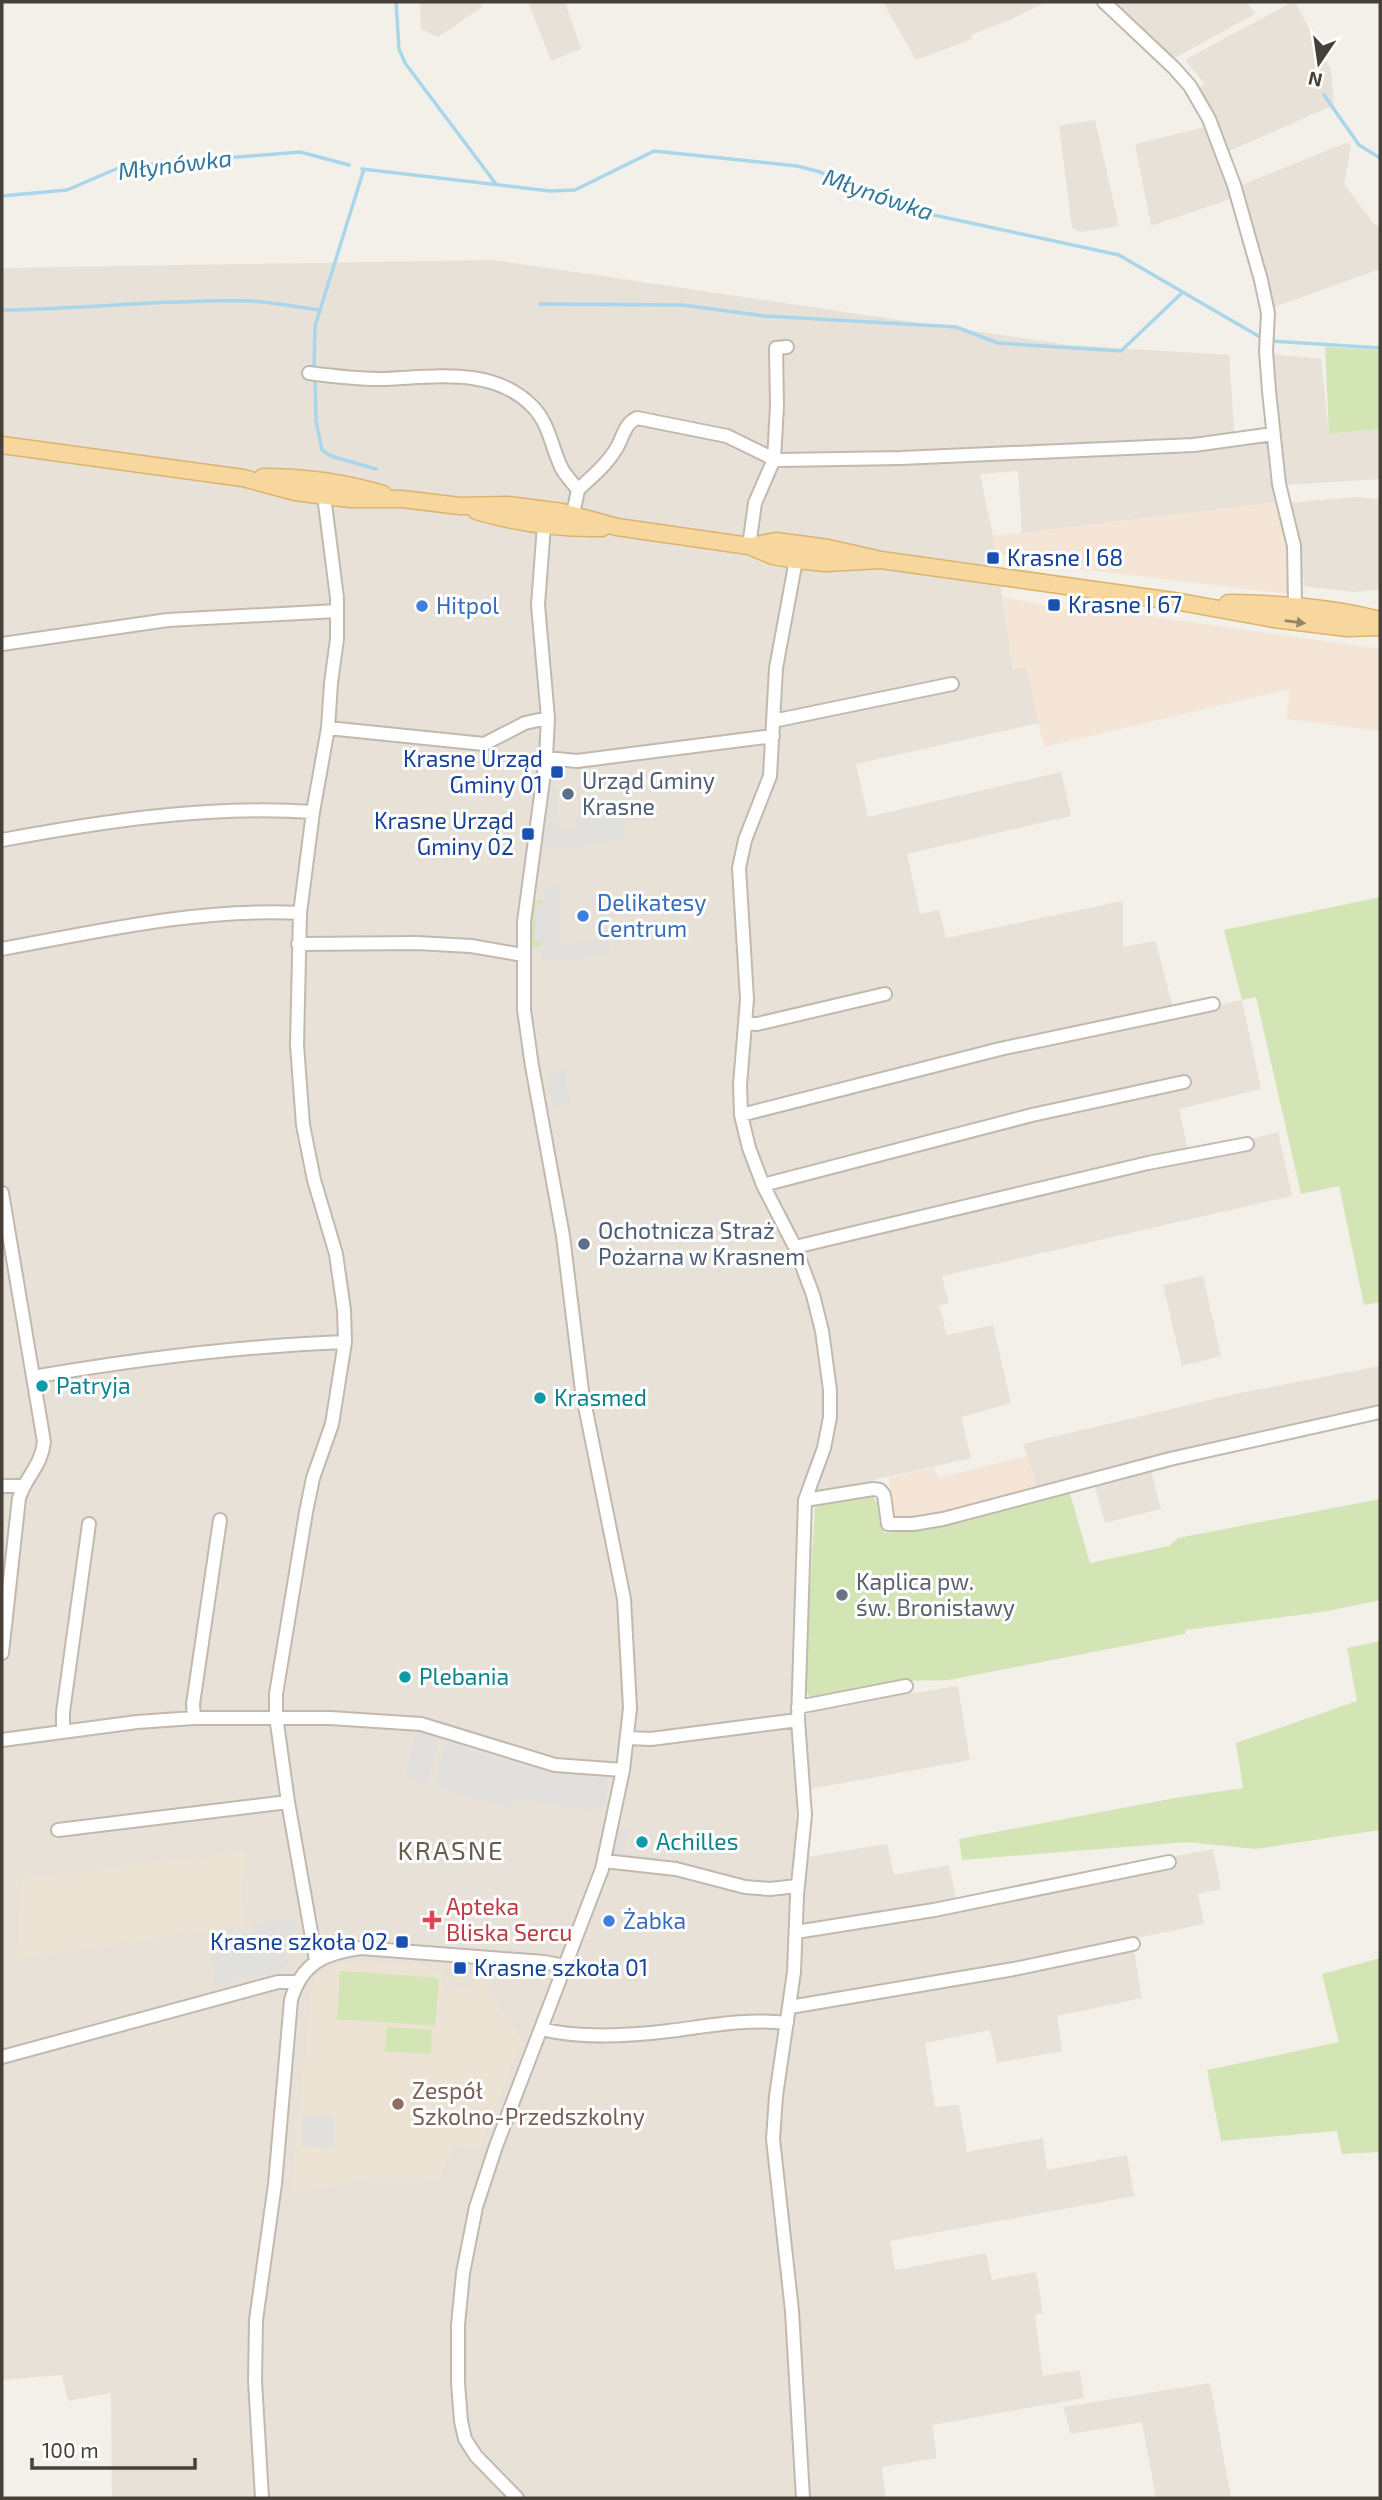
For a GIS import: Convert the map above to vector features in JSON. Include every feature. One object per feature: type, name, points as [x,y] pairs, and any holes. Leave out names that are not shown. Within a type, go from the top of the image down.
[{"type":"main road","points":[[2,445],[243,478],[295,492],[324,496],[402,499],[460,506],[527,508],[568,513],[617,527],[750,546],[782,542],[881,560],[1180,602],[1273,619],[1347,628],[1380,627]]},
{"type":"main road","points":[[243,478],[305,478],[353,485],[402,499]]},
{"type":"main road","points":[[460,506],[506,520],[571,529],[617,527]]},
{"type":"main road","points":[[750,546],[773,556],[825,563],[881,560]]},
{"type":"main road","points":[[1180,602],[1295,606],[1350,612],[1380,620]]},
{"type":"street","points":[[1104,2],[1190,86],[1222,149],[1245,221],[1266,299],[1266,351],[1273,434],[1279,484],[1294,546],[1295,606]]},
{"type":"street","points":[[750,546],[755,503],[774,458],[776,348],[787,347]]},
{"type":"street","points":[[309,373],[355,379],[449,376],[488,381],[510,388],[533,406],[547,425],[562,470],[578,490]]},
{"type":"street","points":[[544,525],[554,516],[568,513],[578,490],[603,466],[630,421],[637,418],[727,436],[780,460],[901,458],[1194,445],[1273,434]]},
{"type":"street","points":[[305,478],[324,496],[337,611],[337,639],[328,728],[313,812],[300,913],[297,1045],[303,1125],[314,1180],[336,1254],[345,1310],[345,1342],[332,1424],[313,1478],[306,1512],[276,1694],[276,1716],[316,1960]]},
{"type":"street","points":[[324,496],[339,487],[353,485]]},
{"type":"street","points":[[517,2498],[476,2456],[465,2439],[458,2383],[458,2325],[463,2273],[476,2207],[496,2146],[604,1861],[628,1738],[630,1708],[624,1600],[582,1391],[562,1232],[527,1034],[523,955],[525,913],[546,758],[548,718],[538,605],[544,525],[536,514],[527,508]]},
{"type":"street","points":[[782,542],[791,549],[796,559],[778,655],[770,776],[745,840],[739,868],[747,999],[740,1085],[741,1115],[749,1148],[763,1185],[795,1247],[813,1296],[822,1331],[830,1391],[830,1417],[824,1448],[805,1500],[798,1714],[804,1815],[790,2007],[776,2096],[773,2139],[792,2311],[803,2498]]},
{"type":"street","points":[[796,559],[823,548]]},
{"type":"street","points":[[2,644],[168,620],[337,611]]},
{"type":"street","points":[[773,721],[952,684]]},
{"type":"street","points":[[328,728],[484,744],[525,723],[548,718]]},
{"type":"street","points":[[546,758],[577,761],[773,737]]},
{"type":"street","points":[[2,840],[157,816],[218,812],[313,812]]},
{"type":"street","points":[[2,949],[160,920],[300,913]]},
{"type":"street","points":[[298,944],[444,944],[523,955]]},
{"type":"street","points":[[746,1023],[757,1024],[885,994]]},
{"type":"street","points":[[741,1115],[1000,1049],[1213,1003]]},
{"type":"street","points":[[763,1185],[1032,1115],[1184,1082]]},
{"type":"street","points":[[795,1247],[1148,1163],[1247,1144]]},
{"type":"street","points":[[2,1193],[6,1239],[44,1442],[43,1455],[23,1486],[19,1498],[2,1653]]},
{"type":"street","points":[[33,1377],[116,1363],[280,1345],[345,1342]]},
{"type":"street","points":[[805,1500],[880,1490],[884,1495],[888,1524],[914,1524],[976,1511],[1170,1459],[1380,1412]]},
{"type":"street","points":[[2,1486],[23,1486]]},
{"type":"street","points":[[194,1718],[193,1704],[220,1520]]},
{"type":"street","points":[[63,1732],[63,1712],[89,1524]]},
{"type":"street","points":[[628,1738],[651,1739],[798,1714],[906,1686]]},
{"type":"street","points":[[2,1740],[137,1722],[276,1716],[421,1724],[555,1765],[622,1770]]},
{"type":"street","points":[[58,1830],[288,1801]]},
{"type":"street","points":[[604,1861],[676,1869],[745,1887],[770,1889],[797,1886]]},
{"type":"street","points":[[796,1932],[934,1910],[1169,1862]]},
{"type":"street","points":[[790,2007],[977,1976],[1133,1944]]},
{"type":"street","points":[[262,2498],[255,2381],[256,2320],[275,2184],[291,2000],[296,1982],[316,1960],[341,1951],[361,1948],[544,1962],[565,1966]]},
{"type":"street","points":[[2,2057],[278,1982],[296,1982]]},
{"type":"street","points":[[541,2029],[566,2035],[612,2035],[665,2032],[744,2021],[765,2020],[787,2024]]},
{"type":"shaded area","points":[[420,2],[480,2],[482,7],[438,37],[421,29]]},
{"type":"shaded area","points":[[528,2],[565,2],[581,49],[551,61]]},
{"type":"shaded area","points":[[883,2],[1046,2],[971,35],[972,39],[916,60]]},
{"type":"shaded area","points":[[1110,2],[1247,2],[1255,14],[1171,60]]},
{"type":"shaded area","points":[[1295,2],[1331,70],[1334,105],[1227,152],[1196,88],[1205,84],[1185,60]]},
{"type":"shaded area","points":[[1095,120],[1119,226],[1081,232],[1072,228],[1059,126]]},
{"type":"shaded area","points":[[1206,127],[1230,199],[1151,226],[1135,144]]},
{"type":"shaded area","points":[[1346,143],[1351,146],[1344,184],[1373,223],[1380,228],[1380,269],[1274,307],[1264,262],[1239,186]]},
{"type":"shaded area","points":[[493,260],[1069,345],[1229,355],[1235,443],[1269,440],[1280,502],[1022,533],[1018,471],[980,474],[993,536],[1013,669],[1026,667],[1039,723],[856,764],[868,817],[1061,772],[1071,816],[907,854],[920,914],[939,910],[946,938],[1123,901],[1123,947],[1155,941],[1175,1014],[1242,1000],[1261,1089],[1179,1109],[1189,1155],[1278,1132],[1292,1196],[942,1276],[949,1303],[939,1306],[947,1335],[993,1325],[1011,1403],[961,1417],[971,1458],[812,1494],[798,1491],[791,1713],[797,1792],[794,1859],[887,1844],[894,1875],[949,1865],[956,1899],[1213,1849],[1221,1889],[1198,1894],[1204,1924],[1132,1939],[1142,1998],[1057,2016],[1062,2051],[997,2063],[990,2030],[925,2043],[935,2107],[959,2105],[967,2152],[1043,2138],[1047,2170],[1127,2155],[1134,2196],[890,2241],[895,2270],[986,2253],[992,2280],[1036,2272],[1043,2313],[1035,2315],[1043,2376],[1080,2370],[1084,2398],[932,2425],[937,2458],[882,2467],[886,2498],[112,2498],[111,2393],[68,2401],[62,2375],[2,2380],[2,268]]},
{"type":"shaded area","points":[[1270,354],[1321,359],[1329,434],[1380,429],[1380,479],[1285,485]]},
{"type":"shaded area","points":[[1354,497],[1380,499],[1380,589],[1353,592],[1303,586],[1304,579],[1300,574],[1288,503]]},
{"type":"shaded area","points":[[1280,502],[1298,595],[1071,568],[996,553],[993,536]]},
{"type":"shaded area","points":[[1003,597],[1056,608],[1113,611],[1380,649],[1380,731],[1287,719],[1289,689],[1044,747],[1026,668],[1013,670]]},
{"type":"shaded area","points":[[553,786],[557,788],[557,819],[554,819],[553,825],[560,826],[560,829],[575,829],[578,816],[623,813],[625,841],[541,849]]},
{"type":"shaded area","points":[[544,886],[556,886],[560,894],[560,943],[609,939],[610,954],[543,962],[543,944],[534,939],[534,920],[537,902],[544,906]]},
{"type":"shaded area","points":[[564,1069],[570,1101],[552,1107],[547,1074]]},
{"type":"shaded area","points":[[1203,1276],[1221,1356],[1182,1366],[1163,1285]]},
{"type":"shaded area","points":[[1380,1366],[1380,1408],[1114,1467],[1038,1490],[1023,1444],[1235,1394]]},
{"type":"shaded area","points":[[1027,1456],[1039,1491],[926,1518],[901,1519],[893,1515],[889,1478],[934,1467],[938,1478]]},
{"type":"shaded area","points":[[1150,1467],[1161,1509],[1105,1523],[1094,1483]]},
{"type":"shaded area","points":[[958,1686],[970,1760],[810,1789],[804,1719],[813,1709]]},
{"type":"shaded area","points":[[418,1727],[441,1734],[427,1784],[404,1777]]},
{"type":"shaded area","points":[[446,1742],[550,1774],[609,1777],[603,1811],[520,1800],[516,1802],[514,1809],[434,1786]]},
{"type":"shaded area","points":[[619,1829],[629,1831],[624,1853],[659,1857],[657,1864],[612,1857]]},
{"type":"shaded area","points":[[245,1852],[242,1895],[246,1926],[16,1958],[21,1879]]},
{"type":"shaded area","points":[[295,1919],[297,1944],[285,1946],[289,1964],[283,1965],[284,1973],[233,1979],[234,1985],[216,1988],[210,1951],[218,1950],[222,1939],[229,1935],[254,1932],[253,1924]]},
{"type":"shaded area","name":"Zespół Szkolno-Przedszkolny","points":[[344,1961],[422,1965],[442,1972],[444,1991],[471,1988],[481,1981],[524,2043],[512,2064],[479,2150],[455,2144],[438,2179],[373,2178],[291,2193],[311,1990],[316,1976]]},
{"type":"shaded area","points":[[303,2115],[335,2117],[333,2148],[301,2146]]},
{"type":"shaded area","points":[[1210,2383],[1231,2498],[1156,2498],[1142,2422],[1071,2434],[1063,2407]]},
{"type":"green space","points":[[1325,347],[1380,350],[1380,429],[1329,434]]},
{"type":"green space","points":[[1380,897],[1380,1302],[1364,1305],[1339,1186],[1301,1194],[1256,997],[1242,1000],[1224,930]]},
{"type":"green space","points":[[541,900],[544,906],[537,907],[536,935],[543,944],[536,947],[530,944],[534,902]]},
{"type":"green space","points":[[1069,1490],[1090,1563],[1169,1546],[1178,1538],[1380,1499],[1380,1600],[1328,1611],[1185,1630],[1185,1634],[949,1680],[902,1681],[810,1700],[804,1682],[815,1507],[824,1502],[868,1494],[876,1502],[885,1533],[945,1523]]},
{"type":"green space","points":[[1380,1641],[1380,1830],[1255,1849],[1187,1842],[962,1860],[959,1839],[1175,1798],[1243,1788],[1236,1743],[1357,1701],[1347,1648]]},
{"type":"green space","points":[[1380,1958],[1380,2152],[1342,2154],[1337,2131],[1221,2141],[1207,2070],[1339,2042],[1322,1974]]},
{"type":"green space","points":[[340,1971],[439,1978],[435,2026],[337,2019]]},
{"type":"green space","points":[[387,2027],[432,2030],[431,2054],[385,2051]]},
{"type":"waterway","points":[[396,2],[399,49],[405,63],[496,184]]},
{"type":"waterway","points":[[1324,95],[1359,145],[1380,158]]},
{"type":"waterway","name":"Młynówka","points":[[362,169],[550,191],[575,190],[654,151],[797,166],[817,171],[920,212],[1119,255],[1271,341],[1380,348]]},
{"type":"waterway","name":"Młynówka","points":[[2,196],[67,190],[123,166],[300,152],[349,165]]},
{"type":"waterway","points":[[2,310],[219,301],[259,302],[320,310],[364,169]]},
{"type":"waterway","points":[[540,304],[682,305],[765,316],[956,327],[998,343],[1121,351],[1183,292]]},
{"type":"waterway","points":[[314,370],[315,326],[320,310]]},
{"type":"waterway","points":[[315,378],[316,421],[322,450],[331,456],[376,469]]},
{"type":"place","name":"Krasne I 68","points":[[993,558]]},
{"type":"place","name":"Krasne I 67","points":[[1054,605]]},
{"type":"place","name":"Hitpol","points":[[422,606]]},
{"type":"place","name":"Krasne Urząd Gminy 01","points":[[557,772]]},
{"type":"place","name":"Urząd Gminy Krasne","points":[[568,794]]},
{"type":"place","name":"Krasne Urząd Gminy 02","points":[[528,834]]},
{"type":"place","name":"Delikatesy Centrum","points":[[583,916]]},
{"type":"place","name":"Ochotnicza Straż Pożarna w Krasnem","points":[[584,1244]]},
{"type":"place","name":"Patryja","points":[[42,1386]]},
{"type":"place","name":"Krasmed","points":[[540,1398]]},
{"type":"place","name":"Kaplica pw. św. Bronisławy","points":[[842,1595]]},
{"type":"place","name":"Plebania","points":[[405,1677]]},
{"type":"place","name":"Achilles","points":[[642,1842]]},
{"type":"place","name":"Apteka Bliska Sercu","points":[[432,1920]]},
{"type":"place","name":"Żabka","points":[[609,1921]]},
{"type":"place","name":"Krasne szkoła 02","points":[[402,1942]]},
{"type":"place","name":"Krasne szkoła 01","points":[[460,1968]]},
{"type":"place","name":"Zespół Szkolno-Przedszkolny","points":[[398,2104]]},
{"type":"district","name":"KRASNE","points":[[451,1851]]}]
